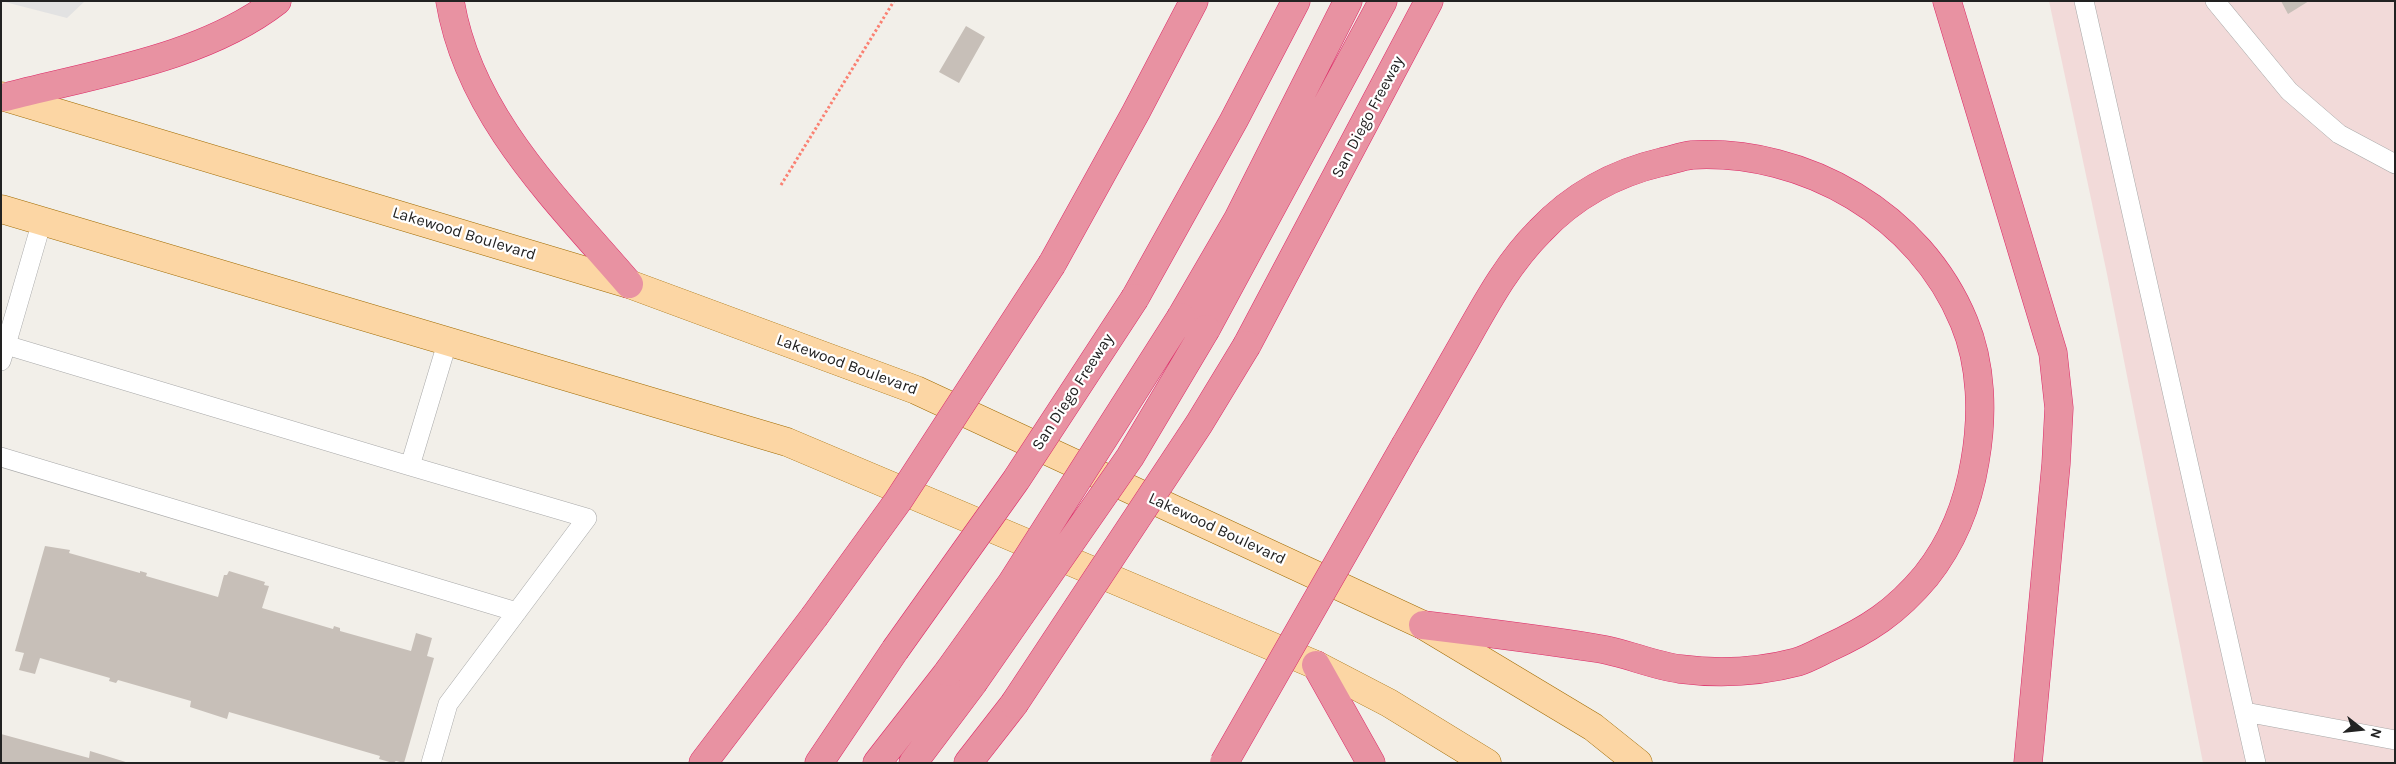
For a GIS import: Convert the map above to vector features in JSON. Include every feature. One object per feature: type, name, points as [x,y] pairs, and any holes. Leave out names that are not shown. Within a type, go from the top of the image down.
[{"type":"highway","points":[[4,96],[188,49],[230,32],[277,1]]},
{"type":"highway","points":[[450,1],[465,54],[487,106],[543,184],[629,284]]},
{"type":"highway","points":[[703,763],[814,617],[898,500],[1052,264],[1136,112],[1194,1]]},
{"type":"highway","name":"San Diego Freeway","points":[[819,763],[895,650],[1016,480],[1134,298],[1234,120],[1296,1]]},
{"type":"highway","points":[[877,763],[948,672],[1011,584],[1181,317],[1238,219],[1348,1]]},
{"type":"highway","points":[[913,763],[973,683],[1130,457],[1206,329],[1383,1]]},
{"type":"highway","name":"San Diego Freeway","points":[[968,763],[1014,704],[1199,424],[1247,345],[1429,1]]},
{"type":"highway","points":[[1947,1],[2053,353],[2059,408],[2056,464],[2028,763]]},
{"type":"highway","points":[[1224,763],[1510,264],[1542,228],[1574,202],[1607,180],[1648,165],[1690,155],[1747,157],[1802,171],[1851,192],[1892,222],[1921,251],[1942,281],[1964,323],[1980,391],[1979,440],[1972,480],[1961,520],[1940,558],[1913,592],[1866,631],[1800,661],[1742,672],[1678,669],[1600,648],[1423,625]]},
{"type":"highway","points":[[1316,665],[1371,763]]},
{"type":"main road","name":"Lakewood Boulevard","points":[[4,96],[629,284],[916,390],[1423,625],[1593,727],[1638,763]]},
{"type":"main road","points":[[1,209],[787,442],[1316,665],[1388,703],[1487,763]]},
{"type":"lane","points":[[2084,1],[2256,763]]},
{"type":"lane","points":[[2215,1],[2289,91],[2339,134],[2395,164]]},
{"type":"lane","points":[[42,221],[3,350],[587,518],[448,704],[431,763]]},
{"type":"lane","points":[[410,466],[448,340]]},
{"type":"lane","points":[[1,457],[517,612]]},
{"type":"lane","points":[[2245,712],[2395,740]]},
{"type":"path","points":[[781,185],[894,1]]},
{"type":"shaded area","points":[[1,1],[85,1],[67,18]]},
{"type":"shaded area","points":[[2049,1],[2395,1],[2395,763],[2203,763],[2107,274]]},
{"type":"building","points":[[2281,1],[2309,1],[2288,14]]},
{"type":"building","points":[[966,26],[985,37],[959,83],[939,72]]},
{"type":"building","points":[[45,546],[70,550],[69,553],[140,573],[140,571],[147,573],[146,576],[218,597],[224,575],[227,575],[229,571],[265,582],[264,585],[269,586],[262,608],[333,629],[334,626],[340,628],[340,631],[411,651],[416,633],[432,638],[427,656],[434,658],[404,763],[396,761],[393,763],[379,759],[380,756],[229,712],[227,719],[190,707],[191,701],[118,680],[116,683],[109,681],[110,678],[40,658],[35,674],[19,670],[24,653],[15,651]]},
{"type":"building","points":[[1,734],[89,758],[90,751],[129,763],[1,763]]}]
